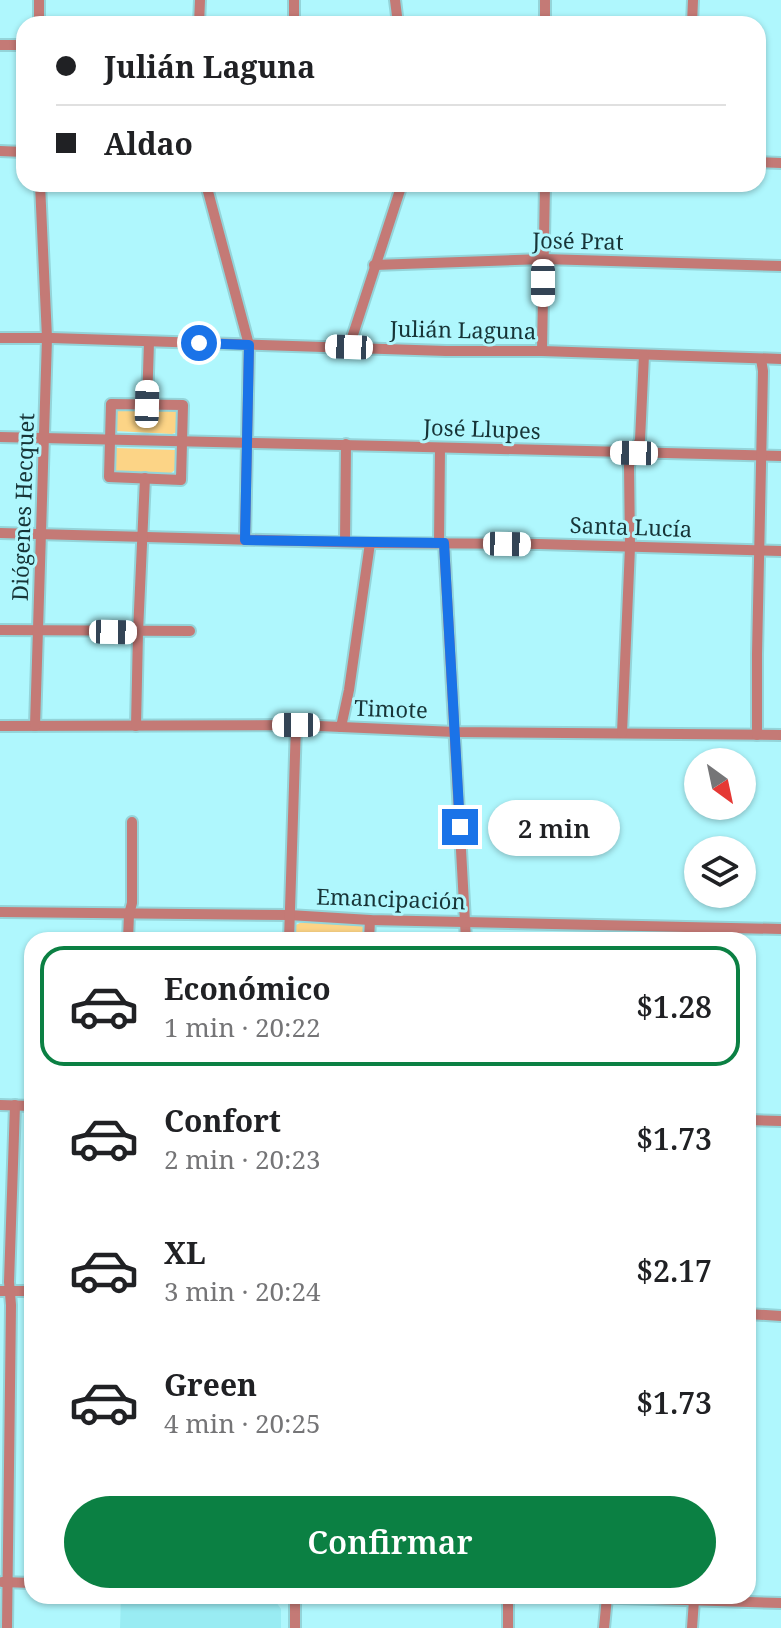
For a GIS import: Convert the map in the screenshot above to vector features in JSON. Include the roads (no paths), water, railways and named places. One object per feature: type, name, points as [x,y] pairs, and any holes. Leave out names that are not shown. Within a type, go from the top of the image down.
[{"type":"street","name":"Diógenes Hecquet","points":[[35,726],[47,338],[40,192]]},
{"type":"street","points":[[208,192],[249,345],[245,540]]},
{"type":"street","points":[[349,347],[399,192]]},
{"type":"street","points":[[542,351],[545,192]]},
{"type":"street","name":"José Prat","points":[[374,265],[543,259],[781,266]]},
{"type":"street","name":"Julián Laguna","points":[[0,338],[781,359]]},
{"type":"street","points":[[147,404],[149,342]]},
{"type":"street","points":[[622,733],[630,547],[629,465],[640,440],[644,355]]},
{"type":"street","points":[[757,735],[761,359]]},
{"type":"street","points":[[111,404],[147,404],[183,405],[181,480],[109,477],[111,404]]},
{"type":"street","name":"José Llupes","points":[[0,437],[781,456]]},
{"type":"street","points":[[345,542],[346,444]]},
{"type":"street","points":[[440,448],[442,543],[466,932]]},
{"type":"street","points":[[136,726],[145,478]]},
{"type":"street","name":"Santa Lucía","points":[[0,533],[781,551]]},
{"type":"street","points":[[341,727],[370,543]]},
{"type":"street","points":[[0,630],[190,631]]},
{"type":"street","points":[[289,932],[296,725]]},
{"type":"street","name":"Timote","points":[[0,726],[296,725],[455,732],[781,735]]},
{"type":"street","points":[[128,932],[132,903],[132,822]]},
{"type":"street","name":"Emancipación","points":[[0,912],[289,915],[370,920],[781,929]]},
{"type":"street","points":[[369,932],[370,920]]},
{"type":"street","points":[[0,1105],[24,1106]]},
{"type":"street","points":[[7,1628],[3,1582],[6,1187],[15,1105]]},
{"type":"street","points":[[756,1120],[781,1121]]},
{"type":"street","points":[[756,1314],[781,1316]]},
{"type":"street","points":[[3,1582],[24,1583]]},
{"type":"street","points":[[756,1602],[781,1603]]},
{"type":"street","points":[[295,1604],[295,1628]]},
{"type":"street","points":[[508,1604],[508,1628]]},
{"type":"street","points":[[604,1628],[606,1604]]},
{"type":"street","points":[[692,1628],[694,1604]]}]
